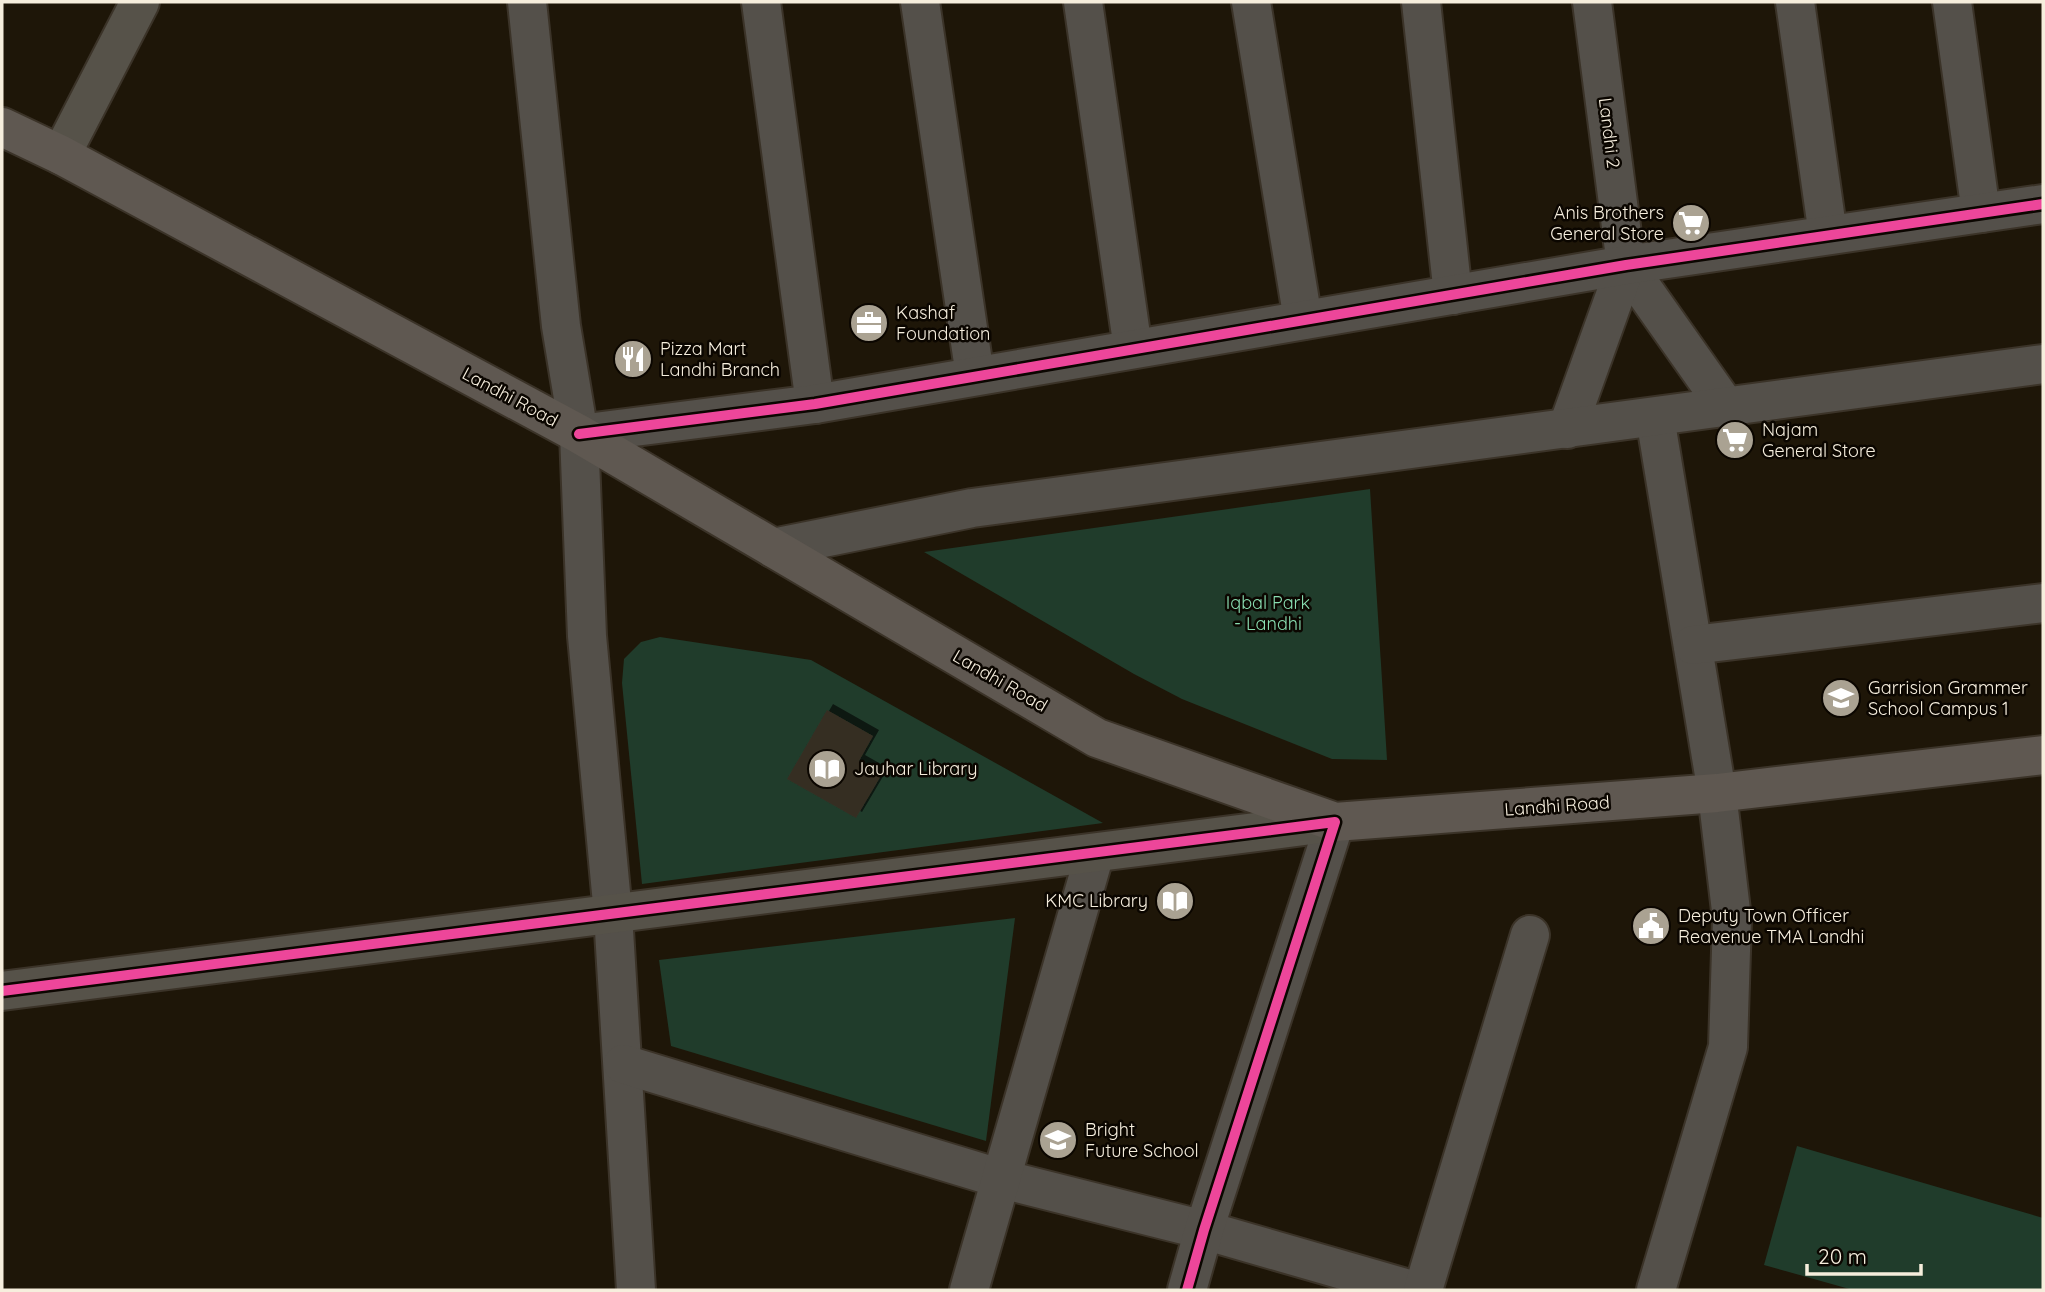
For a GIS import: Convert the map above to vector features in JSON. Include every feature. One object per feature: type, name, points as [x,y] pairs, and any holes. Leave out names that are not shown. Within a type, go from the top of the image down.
[{"type":"main road","name":"Landhi Road","points":[[2,127],[61,155],[579,434],[1097,738],[1335,822],[1717,793],[2043,754]]},
{"type":"street","points":[[61,155],[140,2]]},
{"type":"street","points":[[527,2],[561,326],[579,434],[587,636],[613,914],[636,1290]]},
{"type":"street","points":[[761,2],[816,404]]},
{"type":"street","points":[[920,2],[975,376]]},
{"type":"street","points":[[1083,2],[1133,349]]},
{"type":"street","points":[[1251,2],[1303,320]]},
{"type":"street","points":[[1421,2],[1453,295]]},
{"type":"street","name":"Landhi 2","points":[[1592,2],[1626,265]]},
{"type":"street","points":[[1795,2],[1828,235]]},
{"type":"street","points":[[1952,2],[1981,213]]},
{"type":"street","points":[[579,434],[816,404],[1626,265],[2043,204]]},
{"type":"street","points":[[1626,265],[1726,407]]},
{"type":"street","points":[[1567,429],[1626,265]]},
{"type":"street","points":[[774,548],[972,508],[2043,364]]},
{"type":"street","points":[[1655,417],[1717,793],[1732,919],[1728,1046],[1656,1290]]},
{"type":"street","points":[[1693,645],[2043,603]]},
{"type":"street","points":[[2,991],[1335,822],[1187,1290]]},
{"type":"street","points":[[970,1290],[1095,853]]},
{"type":"street","points":[[1423,1290],[1530,935]]},
{"type":"street","points":[[623,1064],[1002,1178],[1204,1230],[1412,1290]]},
{"type":"green space","name":"Iqbal Park - Landhi","points":[[1370,489],[1387,760],[1332,759],[1182,699],[924,552]]},
{"type":"green space","points":[[660,637],[811,660],[1103,823],[642,884],[622,683],[624,659],[641,642]]},
{"type":"green space","points":[[1015,918],[986,1141],[671,1046],[659,960]]},
{"type":"green space","points":[[1797,1146],[2043,1218],[2043,1290],[1853,1290],[1764,1265]]},
{"type":"building","points":[[827,710],[873,736],[859,761],[882,774],[856,818],[787,779]]},
{"type":"cycle path","points":[[579,434],[815,404],[1626,265],[2043,204]]},
{"type":"cycle path","points":[[2,991],[1335,822],[1187,1290]]},
{"type":"place","name":"Anis Brothers General Store","points":[[1691,223]]},
{"type":"place","name":"Kashaf Foundation","points":[[869,323]]},
{"type":"place","name":"Pizza Mart Landhi Branch","points":[[633,359]]},
{"type":"place","name":"Najam General Store","points":[[1735,440]]},
{"type":"place","name":"Garrision Grammer School Campus 1","points":[[1841,698]]},
{"type":"place","name":"Jauhar Library","points":[[827,769]]},
{"type":"place","name":"KMC Library","points":[[1175,901]]},
{"type":"place","name":"Deputy Town Officer Reavenue TMA Landhi","points":[[1651,926]]},
{"type":"place","name":"Bright Future School","points":[[1058,1140]]}]
